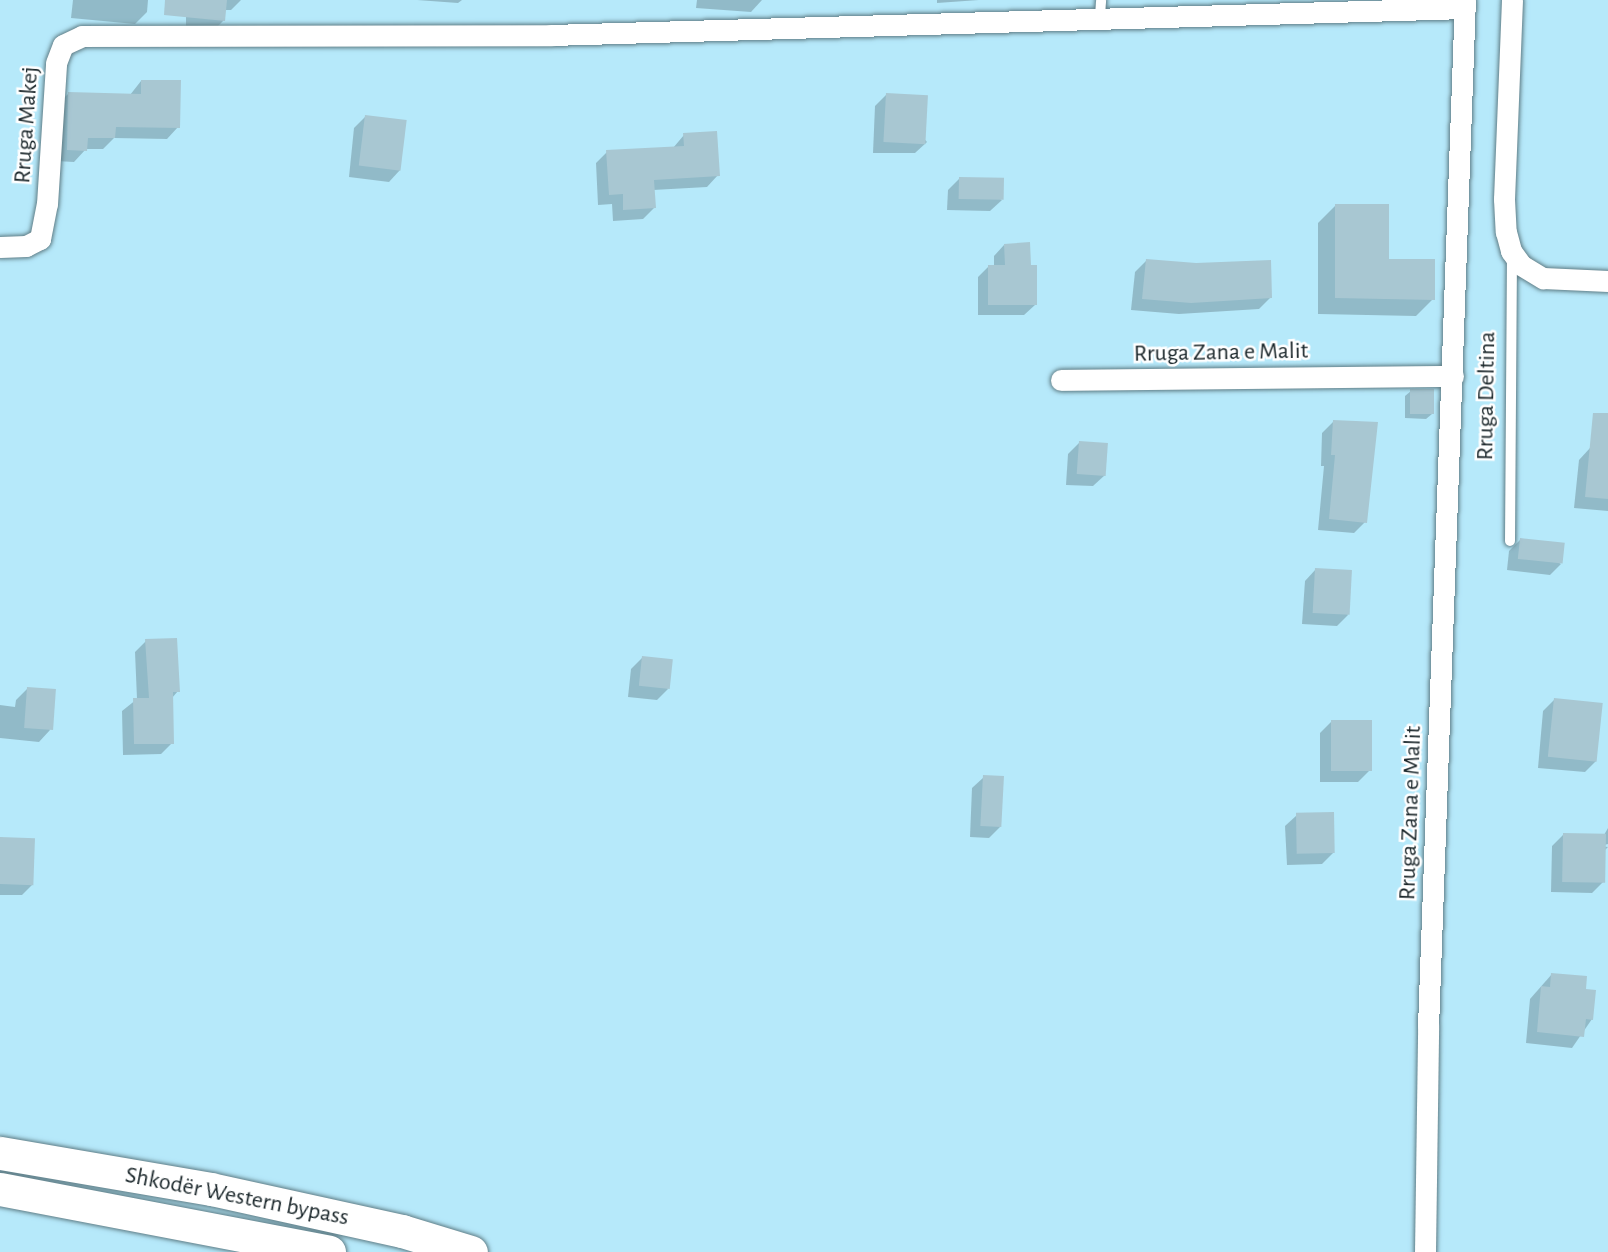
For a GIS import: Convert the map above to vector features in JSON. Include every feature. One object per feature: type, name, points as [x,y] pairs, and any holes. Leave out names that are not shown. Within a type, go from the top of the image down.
[{"type":"highway","name":"Shkodër Western bypass","points":[[0,1153],[211,1189],[402,1231],[471,1252]]},
{"type":"highway","name":"Shkodër Western bypass","points":[[0,1189],[329,1252]]},
{"type":"street","name":"Rruga Deltina","points":[[1511,251],[1504,200],[1512,0]]},
{"type":"street","name":"Rruga Makej","points":[[0,247],[26,246],[40,239],[47,204],[56,63],[63,45],[82,36],[551,35],[1101,8],[1465,4]]},
{"type":"street","name":"Rruga Zana e Malit","points":[[1425,1252],[1428,1027],[1465,4]]},
{"type":"street","points":[[1511,251],[1521,265],[1543,278],[1608,281]]},
{"type":"street","name":"Rruga Zana e Malit","points":[[1061,380],[1453,376]]},
{"type":"lane","name":"Rruga Deltina","points":[[1510,541],[1511,251]]},
{"type":"shaded area","points":[[0,0],[1608,0],[1608,1252],[0,1252]]},
{"type":"building","points":[[165,0],[227,0],[225,21],[164,15]]},
{"type":"building","points":[[141,80],[181,80],[180,128],[116,127],[115,138],[88,138],[87,151],[67,150],[68,92],[141,94]]},
{"type":"building","points":[[886,93],[928,95],[925,144],[883,142]]},
{"type":"building","points":[[365,115],[407,120],[400,171],[359,166]]},
{"type":"building","points":[[717,131],[720,176],[654,180],[656,208],[623,210],[623,194],[609,195],[606,150],[684,146],[683,133]]},
{"type":"building","points":[[959,177],[1004,178],[1004,200],[959,199]]},
{"type":"building","points":[[1335,204],[1389,204],[1389,259],[1435,259],[1435,300],[1335,298]]},
{"type":"building","points":[[1030,242],[1031,265],[1037,265],[1037,305],[988,305],[988,265],[1005,265],[1004,244]]},
{"type":"building","points":[[1146,259],[1196,263],[1271,260],[1272,298],[1191,303],[1142,299]]},
{"type":"building","points":[[1410,389],[1434,389],[1434,414],[1410,414]]},
{"type":"building","points":[[1593,413],[1608,413],[1608,499],[1585,497]]},
{"type":"building","points":[[1333,420],[1378,422],[1367,523],[1329,519],[1335,455],[1331,455]]},
{"type":"building","points":[[1079,441],[1108,443],[1106,476],[1077,474]]},
{"type":"building","points":[[1520,538],[1565,543],[1563,564],[1518,559]]},
{"type":"building","points":[[1315,568],[1352,570],[1350,615],[1313,613]]},
{"type":"building","points":[[177,638],[180,692],[173,692],[174,744],[134,744],[133,698],[149,698],[145,639]]},
{"type":"building","points":[[642,656],[673,659],[670,689],[639,686]]},
{"type":"building","points":[[27,687],[56,689],[53,730],[24,728]]},
{"type":"building","points":[[1554,698],[1603,703],[1597,762],[1548,757]]},
{"type":"building","points":[[1331,720],[1372,720],[1372,771],[1331,771]]},
{"type":"building","points":[[983,775],[1004,776],[1001,827],[980,826]]},
{"type":"building","points":[[1334,812],[1335,853],[1297,854],[1296,813]]},
{"type":"building","points":[[1563,833],[1606,834],[1605,883],[1562,882]]},
{"type":"building","points":[[0,837],[35,838],[33,885],[0,884]]},
{"type":"building","points":[[1551,973],[1587,976],[1586,989],[1596,990],[1593,1020],[1586,1019],[1584,1037],[1537,1032],[1541,986],[1550,987]]}]
